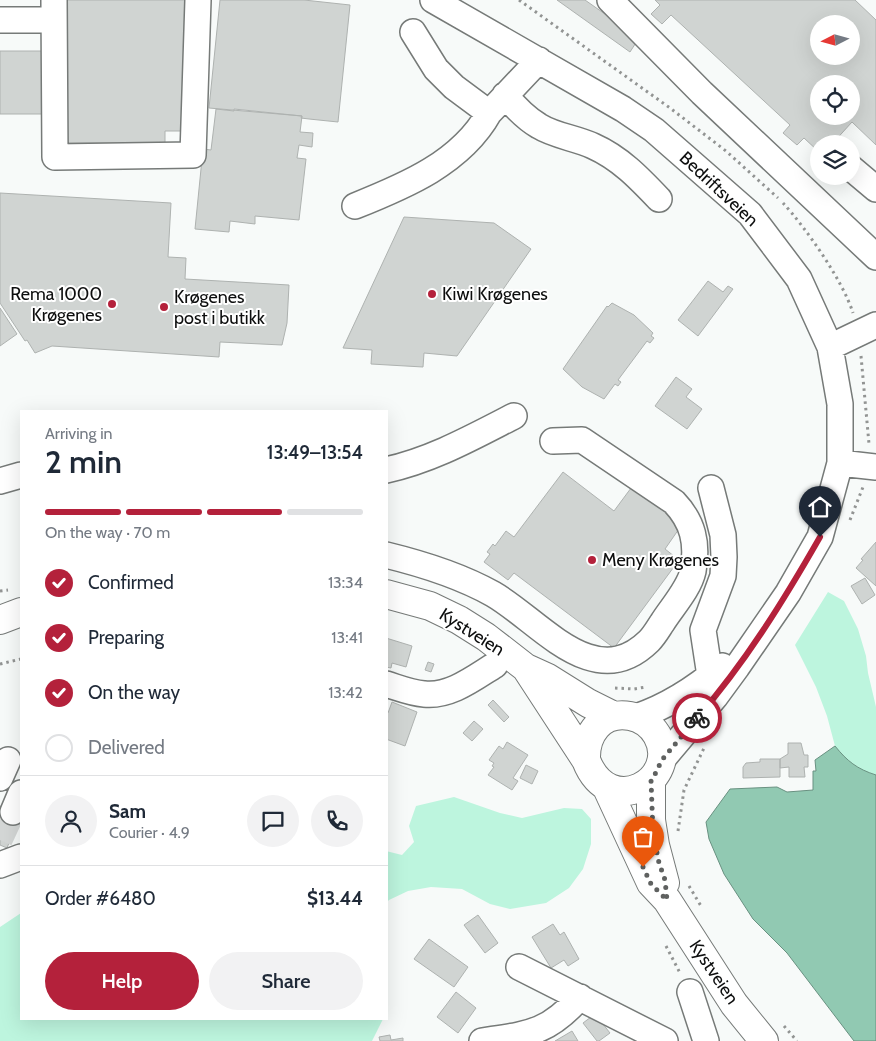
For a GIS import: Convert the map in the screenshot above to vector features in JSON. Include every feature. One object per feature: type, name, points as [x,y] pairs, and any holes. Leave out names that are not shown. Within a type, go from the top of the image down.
[{"type":"main road","name":"Kystveien","points":[[388,595],[430,606],[459,620],[486,637],[526,668],[548,678],[588,704],[625,717]]},
{"type":"main road","points":[[0,621],[20,612]]},
{"type":"main road","points":[[0,621],[20,628]]},
{"type":"main road","name":"Kystveien","points":[[526,668],[586,760]]},
{"type":"main road","points":[[625,717],[645,722],[656,734],[661,750],[656,770],[643,786],[625,792],[607,788],[597,781],[590,771],[586,760],[589,738],[595,728],[603,721],[625,717]]},
{"type":"main road","name":"Kystveien","points":[[656,770],[651,820],[655,845],[665,880],[678,892],[734,1004],[773,1032]]},
{"type":"main road","name":"Kystveien","points":[[607,788],[651,884],[678,892]]},
{"type":"street","points":[[0,20],[54,10],[55,157],[193,155],[198,0]]},
{"type":"street","name":"Bedriftsveien","points":[[432,0],[623,108],[654,130],[750,214],[799,279],[830,347],[840,404],[840,463],[820,537],[788,593],[766,625],[715,697],[656,770]]},
{"type":"street","points":[[610,0],[702,93],[810,180]]},
{"type":"street","points":[[413,32],[436,69],[454,87],[489,113]]},
{"type":"street","points":[[355,206],[394,190],[430,171],[458,151],[481,127],[489,113],[539,60]]},
{"type":"street","points":[[506,95],[519,111],[540,127],[593,146],[609,155],[636,174],[659,199]]},
{"type":"street","points":[[860,176],[876,189]]},
{"type":"street","points":[[816,185],[876,257]]},
{"type":"street","points":[[830,347],[868,329]]},
{"type":"street","points":[[388,469],[455,447],[514,416]]},
{"type":"street","points":[[388,556],[455,575],[494,595],[575,654],[598,661],[612,661],[634,654],[650,640],[691,579],[695,562],[695,542],[691,526],[684,512],[674,502],[582,440],[553,441]]},
{"type":"street","points":[[840,463],[872,466]]},
{"type":"street","points":[[0,481],[20,475]]},
{"type":"street","points":[[710,676],[703,630],[723,576],[724,557],[723,535],[711,488]]},
{"type":"street","name":"Bedriftsveien","points":[[625,717],[654,711],[670,703],[710,676],[766,625]]},
{"type":"street","points":[[388,685],[424,694],[442,692],[452,690],[495,666]]},
{"type":"street","points":[[519,967],[665,1041]]},
{"type":"street","points":[[690,992],[706,1041]]},
{"type":"street","points":[[482,1041],[539,1030],[566,1013],[580,998]]},
{"type":"path","points":[[519,0],[726,151],[784,204],[820,252],[868,329],[870,453],[872,466],[849,522]]},
{"type":"path","points":[[0,664],[20,659]]},
{"type":"path","points":[[678,834],[684,790],[707,742]]},
{"type":"path","points":[[678,892],[706,914]]},
{"type":"path","points":[[773,1032],[797,1041]]},
{"type":"shaded area","points":[[828,592],[844,601],[858,629],[866,656],[876,707],[876,775],[861,770],[847,761],[835,746],[827,716],[816,687],[795,645]]},
{"type":"shaded area","points":[[835,746],[853,764],[876,775],[876,1041],[854,1041],[787,953],[753,919],[724,874],[709,839],[706,822],[730,789],[777,787],[787,792],[813,790],[813,771],[816,771],[815,760]]},
{"type":"shaded area","points":[[454,797],[500,813],[522,818],[564,808],[582,809],[591,819],[591,844],[583,869],[569,888],[546,903],[510,909],[490,904],[462,889],[431,887],[408,891],[388,901],[388,852],[402,855],[414,842],[409,826],[416,806]]},
{"type":"shaded area","points":[[20,914],[20,1020],[382,1020],[372,1041],[0,1041],[0,927]]},
{"type":"building","points":[[67,0],[185,0],[185,131],[165,131],[165,143],[67,143]]},
{"type":"building","points":[[220,0],[304,0],[350,5],[338,122],[301,118],[302,116],[209,108]]},
{"type":"building","points":[[557,0],[585,0],[639,38],[630,52]]},
{"type":"building","points":[[655,0],[855,0],[876,20],[876,145],[855,125],[860,125],[860,75],[810,75],[810,125],[849,125],[840,135],[810,135],[810,144],[804,138],[797,145],[783,133],[790,125],[671,15],[662,24],[651,14],[660,5]]},
{"type":"building","points":[[0,51],[46,51],[45,114],[0,114]]},
{"type":"building","points":[[216,109],[302,116],[300,132],[313,133],[312,147],[299,145],[297,158],[306,159],[299,220],[255,216],[255,224],[230,221],[229,232],[195,229],[203,149],[211,150]]},
{"type":"building","points":[[0,193],[171,203],[168,257],[186,258],[185,279],[289,285],[287,323],[282,345],[220,342],[219,357],[52,346],[35,353],[0,303]]},
{"type":"building","points":[[404,217],[494,223],[531,249],[457,356],[424,353],[423,367],[371,364],[372,350],[343,348]]},
{"type":"building","points":[[708,281],[723,292],[728,286],[733,289],[698,336],[678,320]]},
{"type":"building","points":[[612,303],[634,315],[653,333],[651,336],[654,338],[650,343],[647,341],[618,380],[621,382],[618,386],[615,384],[604,399],[582,387],[563,369],[607,306]]},
{"type":"building","points":[[0,308],[17,334],[0,346]]},
{"type":"building","points":[[676,377],[692,389],[686,397],[702,409],[687,429],[655,406]]},
{"type":"building","points":[[563,472],[614,511],[634,484],[677,515],[681,526],[665,549],[679,560],[614,648],[514,573],[508,580],[484,562],[490,554],[487,552],[493,544],[495,546],[506,531],[514,537]]},
{"type":"building","points":[[876,542],[876,586],[856,568],[863,560],[861,559]]},
{"type":"building","points":[[865,578],[875,595],[862,604],[851,586]]},
{"type":"building","points":[[388,639],[412,646],[406,667],[392,663],[391,668],[388,667]]},
{"type":"building","points":[[428,662],[434,664],[431,672],[425,670]]},
{"type":"building","points":[[493,700],[509,717],[504,722],[488,705]]},
{"type":"building","points":[[392,702],[417,712],[405,746],[388,740],[388,713]]},
{"type":"building","points":[[474,721],[483,729],[472,741],[463,733]]},
{"type":"building","points":[[507,742],[528,755],[513,778],[518,781],[512,790],[488,775],[494,767],[492,766],[494,763],[489,760],[499,746],[503,749]]},
{"type":"building","points":[[788,743],[801,743],[804,755],[808,755],[808,767],[804,767],[805,777],[789,777],[789,767],[780,768],[780,759],[788,754]]},
{"type":"building","points":[[760,759],[780,759],[780,777],[743,778],[743,767],[746,763],[760,762]]},
{"type":"building","points":[[526,765],[538,771],[532,784],[520,778]]},
{"type":"building","points":[[0,806],[20,815],[7,848],[0,845]]},
{"type":"building","points":[[478,915],[498,943],[485,953],[464,925]]},
{"type":"building","points":[[553,924],[560,935],[564,932],[579,959],[568,966],[564,960],[551,968],[532,937]]},
{"type":"building","points":[[429,939],[468,967],[454,987],[414,959]]},
{"type":"building","points":[[456,992],[476,1008],[458,1033],[437,1017]]},
{"type":"building","points":[[595,1014],[610,1033],[599,1041],[583,1023]]},
{"type":"building","points":[[572,1031],[578,1041],[555,1041]]},
{"type":"building","points":[[390,1035],[391,1040],[403,1038],[403,1041],[380,1041],[379,1037]]},
{"type":"tunnel","points":[[0,840],[13,812]]},
{"type":"way so far","points":[[643,867],[651,884],[667,900],[665,880],[659,863],[651,820],[651,780],[661,761],[697,718]]},
{"type":"place","name":"Kiwi Krøgenes","points":[[432,294]]},
{"type":"place","name":"Rema 1000 Krøgenes","points":[[112,304]]},
{"type":"place","name":"Krøgenes post i butikk","points":[[164,307]]},
{"type":"place","name":"Meny Krøgenes","points":[[592,560]]},
{"type":"route","points":[[697,718],[715,697],[788,593],[820,537]]}]
